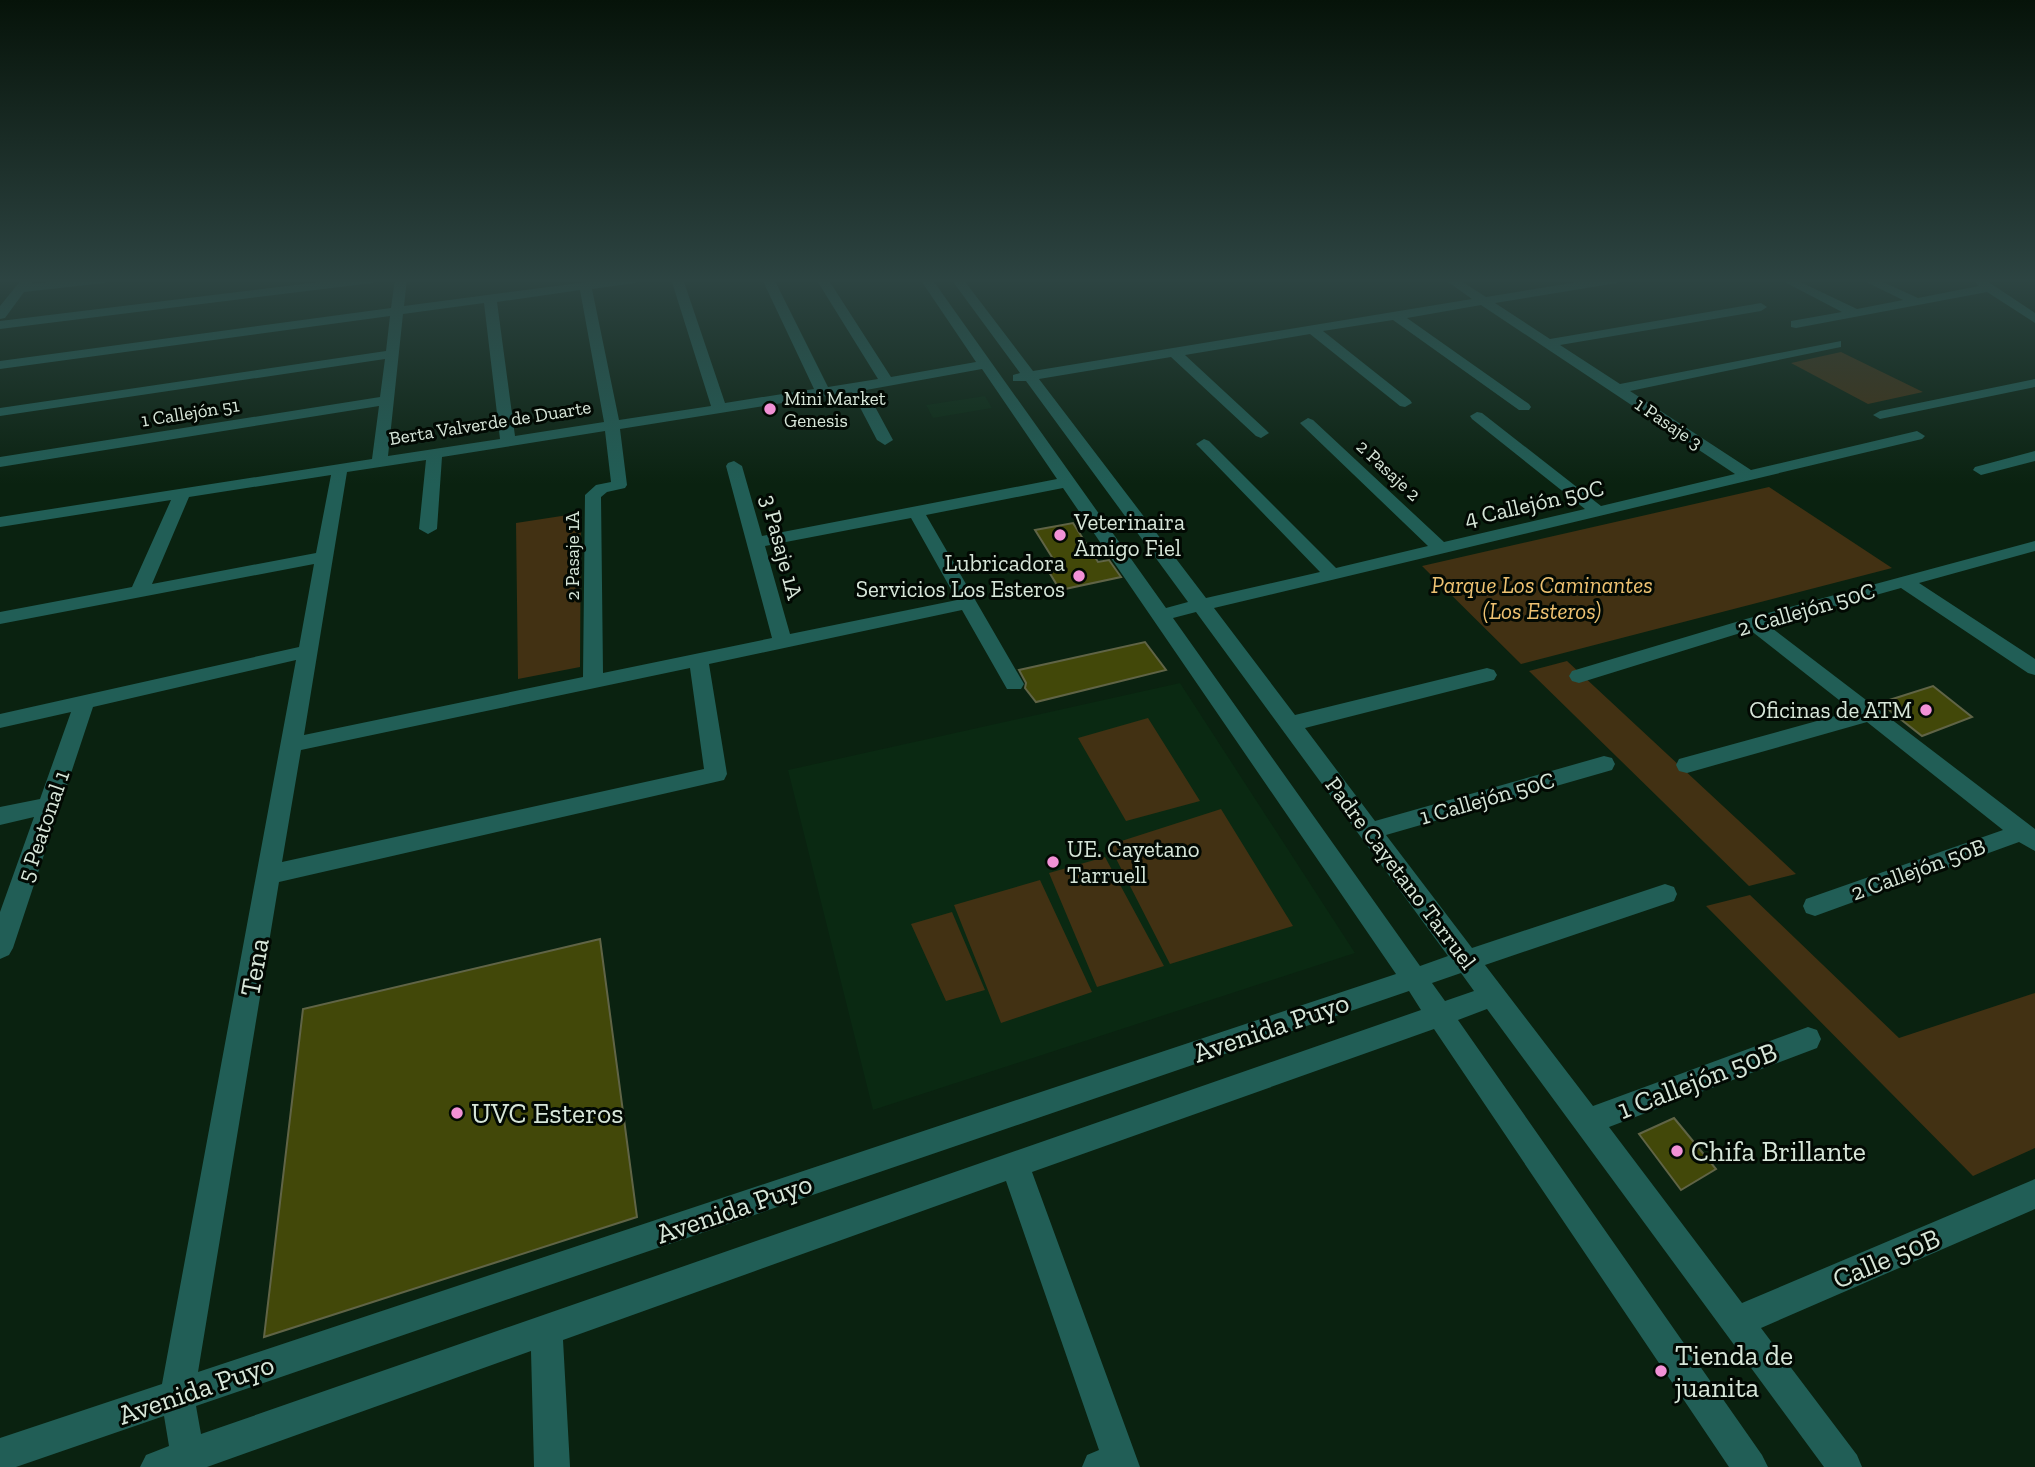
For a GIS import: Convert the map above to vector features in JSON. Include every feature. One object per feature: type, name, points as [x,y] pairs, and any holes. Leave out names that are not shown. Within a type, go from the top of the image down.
[{"type":"street","points":[[0,365],[129,347]]},
{"type":"street","points":[[380,461],[392,347]]},
{"type":"street","points":[[496,347],[508,441]]},
{"type":"street","name":"2 Pasaje 1A","points":[[593,681],[593,495],[602,488],[619,485],[612,425],[597,347]]},
{"type":"street","points":[[699,347],[719,408]]},
{"type":"street","points":[[801,347],[823,392]]},
{"type":"street","points":[[865,347],[887,382]]},
{"type":"street","name":"Padre Cayetano Tarruel","points":[[974,347],[1414,978],[1750,1467]]},
{"type":"street","name":"Padre Cayetano Tarruel","points":[[1008,347],[1845,1467]]},
{"type":"street","points":[[998,382],[1207,347]]},
{"type":"street","points":[[1335,347],[1405,403]]},
{"type":"street","points":[[1440,347],[1524,407]]},
{"type":"street","name":"1 Pasaje 3","points":[[1556,347],[1749,476]]},
{"type":"street","points":[[1618,389],[1819,347]]},
{"type":"street","points":[[1175,353],[1261,433]]},
{"type":"street","points":[[0,412],[391,354]]},
{"type":"street","name":"Berta Valverde de Duarte","points":[[6,521],[858,387],[986,364]]},
{"type":"street","points":[[1880,415],[2035,383]]},
{"type":"street","points":[[858,387],[885,440]]},
{"type":"street","name":"1 Callejón 51","points":[[0,461],[386,400]]},
{"type":"street","points":[[1477,416],[1597,511]]},
{"type":"street","name":"2 Pasaje 2","points":[[1308,424],[1440,548]]},
{"type":"street","name":"4 Callejón 50C","points":[[1160,615],[1917,436]]},
{"type":"street","points":[[1204,444],[1332,574]]},
{"type":"street","points":[[428,528],[435,452]]},
{"type":"street","points":[[1981,470],[2035,456]]},
{"type":"street","name":"3 Pasaje 1A","points":[[734,466],[783,642]]},
{"type":"street","name":"Tena","points":[[178,1463],[177,1395],[271,874],[290,745],[340,467]]},
{"type":"street","points":[[755,543],[1068,482]]},
{"type":"street","points":[[140,590],[183,492]]},
{"type":"street","points":[[916,512],[1014,684]]},
{"type":"street","points":[[0,541],[6,521]]},
{"type":"street","name":"2 Callejón 50C","points":[[1578,676],[1753,623],[2035,547]]},
{"type":"street","points":[[0,618],[324,557]]},
{"type":"street","points":[[1903,582],[2035,668]]},
{"type":"street","points":[[290,745],[968,603]]},
{"type":"street","points":[[1753,623],[2028,837]]},
{"type":"street","points":[[0,721],[309,651]]},
{"type":"street","points":[[271,874],[716,774],[698,659]]},
{"type":"street","points":[[1290,724],[1487,675]]},
{"type":"street","name":"5 Peatonal 1","points":[[0,948],[84,703]]},
{"type":"street","points":[[1687,765],[1870,714]]},
{"type":"street","name":"1 Callejón 50C","points":[[1370,831],[1604,764]]},
{"type":"street","points":[[0,816],[51,805]]},
{"type":"street","name":"2 Callejón 50B","points":[[1815,906],[2028,837]]},
{"type":"street","points":[[1467,961],[1665,894]]},
{"type":"street","name":"Avenida Puyo","points":[[0,1455],[1467,961]]},
{"type":"street","name":"Avenida Puyo","points":[[178,1463],[546,1329],[1493,996]]},
{"type":"street","name":"1 Callejón 50B","points":[[1587,1122],[1808,1039]]},
{"type":"street","points":[[1015,1164],[1113,1464]]},
{"type":"street","name":"Calle 50B","points":[[1737,1322],[2035,1194]]},
{"type":"street","points":[[546,1329],[552,1467]]},
{"type":"shaded area","points":[[985,396],[992,408],[933,418],[926,405]]},
{"type":"shaded area","name":"UE. Cayetano Tarruell","points":[[1180,683],[1355,953],[873,1110],[788,770]]},
{"type":"green space","points":[[1841,352],[1923,392],[1868,404],[1791,363]]},
{"type":"green space","name":"Parque Los Caminantes (Los Esteros)","points":[[1769,487],[1892,568],[1521,664],[1422,566]]},
{"type":"green space","points":[[581,513],[580,667],[518,679],[516,523]]},
{"type":"green space","points":[[1567,661],[1796,874],[1749,886],[1529,671]]},
{"type":"green space","points":[[1148,718],[1200,801],[1126,821],[1078,738]]},
{"type":"green space","points":[[1221,809],[1293,926],[1170,964],[1109,845]]},
{"type":"green space","points":[[1105,857],[1164,966],[1097,987],[1049,873]]},
{"type":"green space","points":[[1040,880],[1092,992],[1001,1023],[954,905]]},
{"type":"green space","points":[[1750,895],[1899,1038],[2035,993],[2035,1148],[1973,1176],[1706,906]]},
{"type":"green space","points":[[952,912],[985,990],[946,1001],[911,924]]},
{"type":"building","points":[[1073,523],[1098,562],[1109,560],[1121,577],[1060,590],[1049,572],[1060,570],[1035,530]]},
{"type":"building","points":[[1145,642],[1166,670],[1036,702],[1025,688],[1026,683],[1019,670]]},
{"type":"building","name":"Oficinas de ATM","points":[[1933,686],[1972,717],[1922,736],[1880,703]]},
{"type":"building","name":"UVC Esteros","points":[[600,939],[637,1217],[264,1337],[303,1009]]},
{"type":"building","name":"Chifa Brillante","points":[[1674,1118],[1716,1169],[1681,1190],[1639,1134]]},
{"type":"place","name":"Mini Market Genesis","points":[[770,409]]},
{"type":"place","name":"Veterinaira Amigo Fiel","points":[[1060,535]]},
{"type":"place","name":"Lubricadora Servicios Los Esteros","points":[[1079,576]]},
{"type":"place","name":"Oficinas de ATM","points":[[1926,710]]},
{"type":"place","name":"UE. Cayetano Tarruell","points":[[1053,862]]},
{"type":"place","name":"UVC Esteros","points":[[457,1113]]},
{"type":"place","name":"Chifa Brillante","points":[[1677,1151]]},
{"type":"place","name":"Tienda de juanita","points":[[1661,1371]]}]
